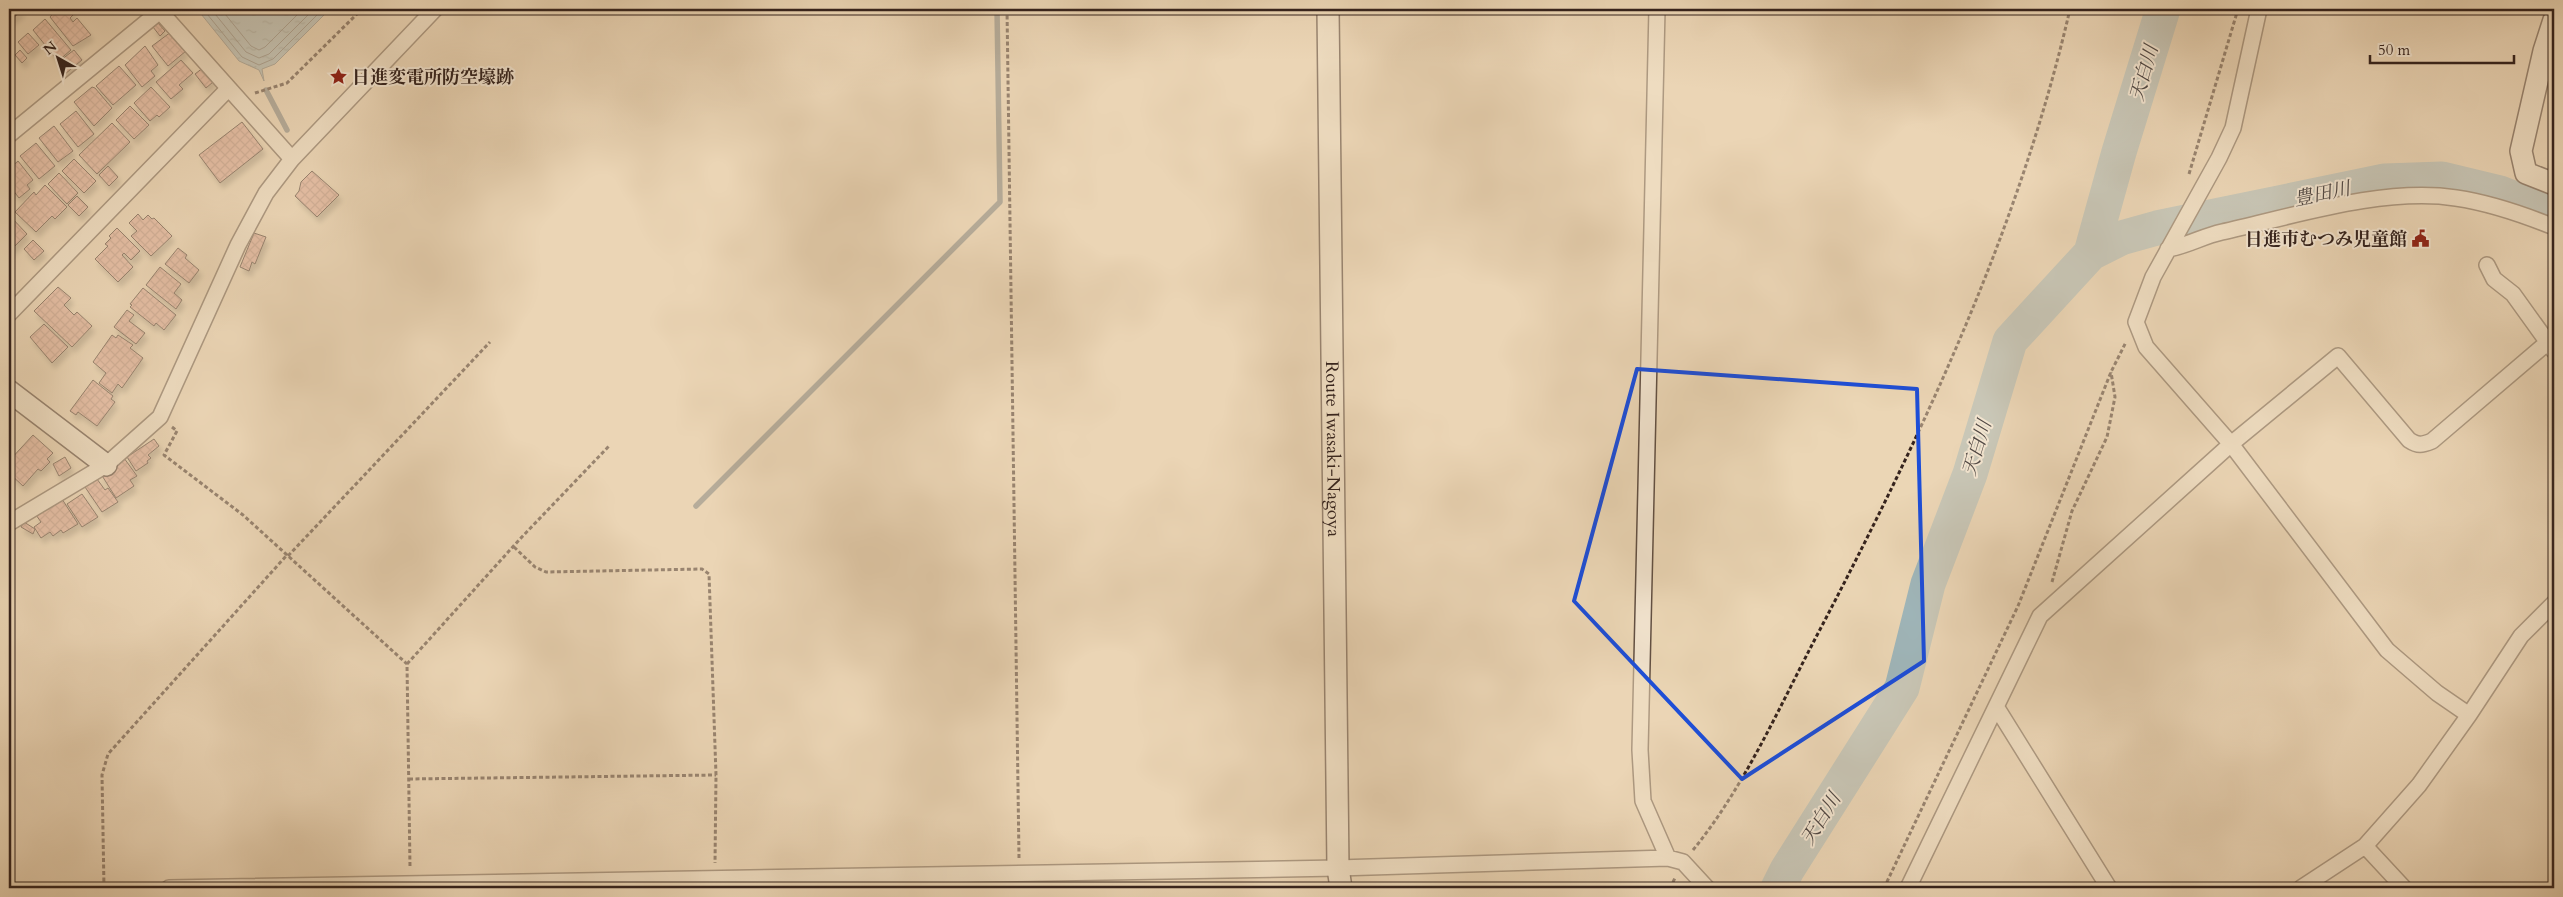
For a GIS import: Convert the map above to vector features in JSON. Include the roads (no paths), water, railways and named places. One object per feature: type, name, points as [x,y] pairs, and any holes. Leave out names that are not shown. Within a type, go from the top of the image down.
[{"type":"main road","name":"Route Iwasaki-Nagoya","points":[[1328,9],[1340,878]]},
{"type":"main road","points":[[2554,20],[2544,52],[2520,152],[2526,173],[2554,184]]},
{"type":"main road","points":[[9,391],[106,465]]},
{"type":"street","points":[[9,523],[106,465],[160,417],[238,245],[266,193],[292,159],[436,9]]},
{"type":"street","points":[[1657,9],[1640,750],[1643,800],[1668,858]]},
{"type":"street","points":[[2259,9],[2233,128],[2219,158],[2187,212],[2153,277],[2136,322],[2146,347],[2231,444],[2387,650],[2437,693],[2469,715]]},
{"type":"street","points":[[9,134],[159,10],[292,159]]},
{"type":"street","points":[[9,314],[232,94]]},
{"type":"street","points":[[2170,245],[2183,246],[2212,234],[2373,199],[2412,196],[2453,197],[2488,203],[2554,227]]},
{"type":"street","points":[[1908,888],[2040,616],[2231,444],[2338,356],[2409,440],[2416,445],[2423,445],[2432,441],[2551,347],[2514,294],[2494,279],[2487,265]]},
{"type":"street","points":[[2301,888],[2365,846],[2419,785],[2469,715],[2521,636],[2554,603]]},
{"type":"street","points":[[1997,708],[2109,888]]},
{"type":"street","points":[[2365,846],[2404,888]]},
{"type":"street","points":[[169,888],[1019,873],[1340,878],[1668,858],[1687,866],[1707,888]]},
{"type":"water","points":[[197,9],[330,9],[275,64],[262,69],[264,81],[259,70],[239,61]]},
{"type":"waterway","points":[[696,506],[1000,202],[997,9]]},
{"type":"waterway","name":"天白川","points":[[1778,888],[1787,870],[1902,688],[1928,584],[1970,474],[2010,341],[2091,253],[2119,152],[2163,9]]},
{"type":"waterway","points":[[266,90],[287,130]]},
{"type":"waterway","name":"豊田川","points":[[2091,253],[2121,238],[2157,228],[2385,181],[2442,179],[2500,193],[2554,214]]},
{"type":"place","name":"日進変電所防空壕跡","points":[[338,77]]},
{"type":"place","name":"日進市むつみ児童館","points":[[2421,239]]}]
